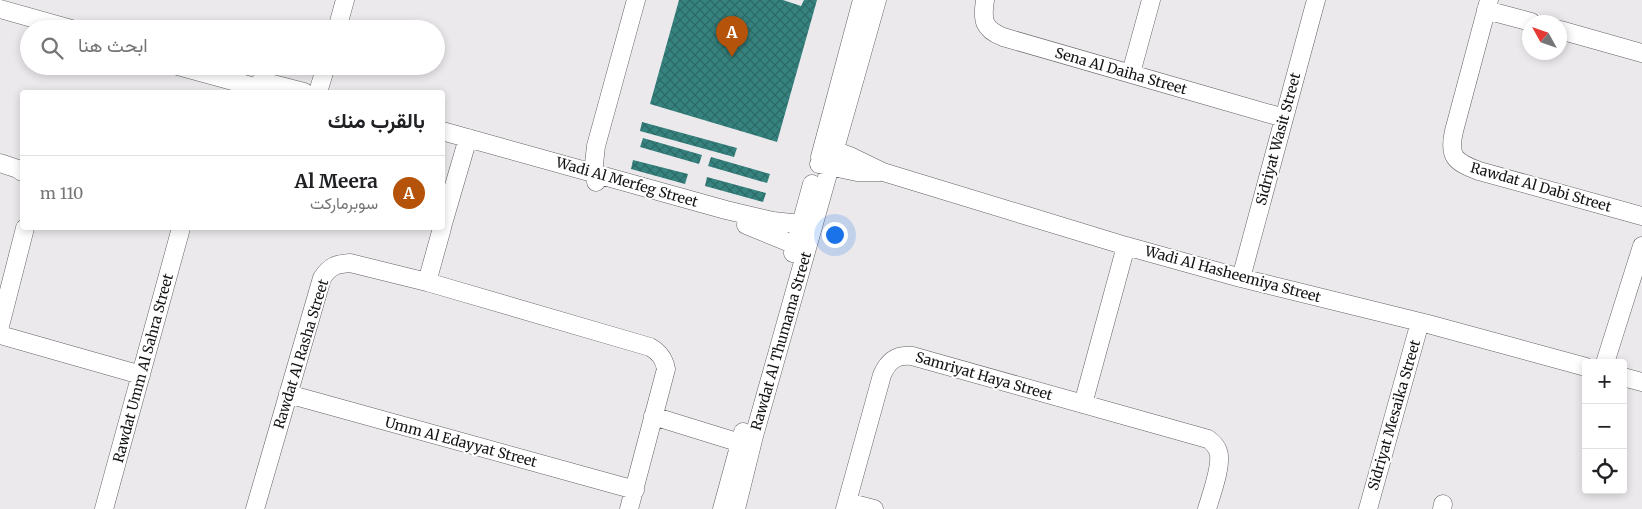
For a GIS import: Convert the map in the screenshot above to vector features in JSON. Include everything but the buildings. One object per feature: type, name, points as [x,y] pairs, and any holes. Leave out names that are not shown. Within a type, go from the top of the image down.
[{"type":"street","points":[[340,20],[346,0]]},
{"type":"street","points":[[570,170],[586,142],[626,0]]},
{"type":"street","points":[[595,178],[596,146],[636,0]]},
{"type":"street","name":"Rawdat Al Thumama Street","points":[[827,156],[862,0]]},
{"type":"street","name":"Rawdat Al Thumama Street","points":[[722,509],[747,440],[827,156],[877,0]]},
{"type":"street","name":"Sena Al Daiha Street","points":[[985,0],[984,22],[994,34],[1284,118]]},
{"type":"street","points":[[1131,73],[1151,0]]},
{"type":"street","name":"Sidriyat Wasit Street","points":[[1241,278],[1316,0]]},
{"type":"street","points":[[1488,5],[1522,18]]},
{"type":"street","name":"Rawdat Al Dabi Street","points":[[1488,5],[1454,131],[1452,155],[1461,163],[1479,171],[1642,216]]},
{"type":"street","points":[[0,9],[40,20]]},
{"type":"street","points":[[0,17],[20,23]]},
{"type":"street","points":[[1567,32],[1642,53]]},
{"type":"street","points":[[319,90],[323,75]]},
{"type":"street","points":[[216,78],[265,90]]},
{"type":"street","points":[[216,78],[291,90]]},
{"type":"street","name":"Wadi Al Merfeg Street","points":[[445,132],[467,142]]},
{"type":"street","name":"Wadi Al Merfeg Street","points":[[445,139],[467,142],[570,170],[762,230],[801,247]]},
{"type":"street","points":[[445,217],[467,142]]},
{"type":"street","name":"Wadi Al Hasheemiya Street","points":[[827,156],[858,172],[883,172],[1126,246],[1241,278],[1424,323],[1582,366]]},
{"type":"street","points":[[0,163],[20,170]]},
{"type":"street","name":"Wadi Al Merfeg Street","points":[[595,178],[687,198],[726,210],[773,221],[807,225]]},
{"type":"street","points":[[0,326],[24,230]]},
{"type":"street","name":"Rawdat Umm Al Sahra Street","points":[[104,509],[173,230]]},
{"type":"street","name":"Rawdat Umm Al Sahra Street","points":[[97,509],[180,230]]},
{"type":"street","points":[[427,282],[441,230]]},
{"type":"street","points":[[1083,404],[1126,246]]},
{"type":"street","points":[[1606,359],[1642,246]]},
{"type":"street","name":"Rawdat Al Rasha Street","points":[[255,509],[322,278],[327,270],[337,264],[350,263],[427,282],[656,350],[663,358],[666,369],[629,509]]},
{"type":"street","name":"Sidriyat Mesaika Street","points":[[1368,509],[1424,323]]},
{"type":"street","name":"Sidriyat Mesaika Street","points":[[1376,509],[1424,323]]},
{"type":"street","points":[[0,335],[137,374]]},
{"type":"street","name":"Samriyat Haya Street","points":[[846,505],[882,375],[890,362],[897,356],[903,355],[1200,436],[1213,443],[1218,449],[1220,456],[1207,509]]},
{"type":"street","points":[[1627,378],[1642,382]]},
{"type":"street","name":"Umm Al Edayyat Street","points":[[288,394],[634,490]]},
{"type":"street","points":[[654,412],[747,440]]},
{"type":"street","name":"Rawdat Al Thumama Street","points":[[736,509],[747,440]]},
{"type":"street","points":[[846,505],[874,509]]},
{"type":"place","name":"Al Meera","points":[[732,57]]}]
